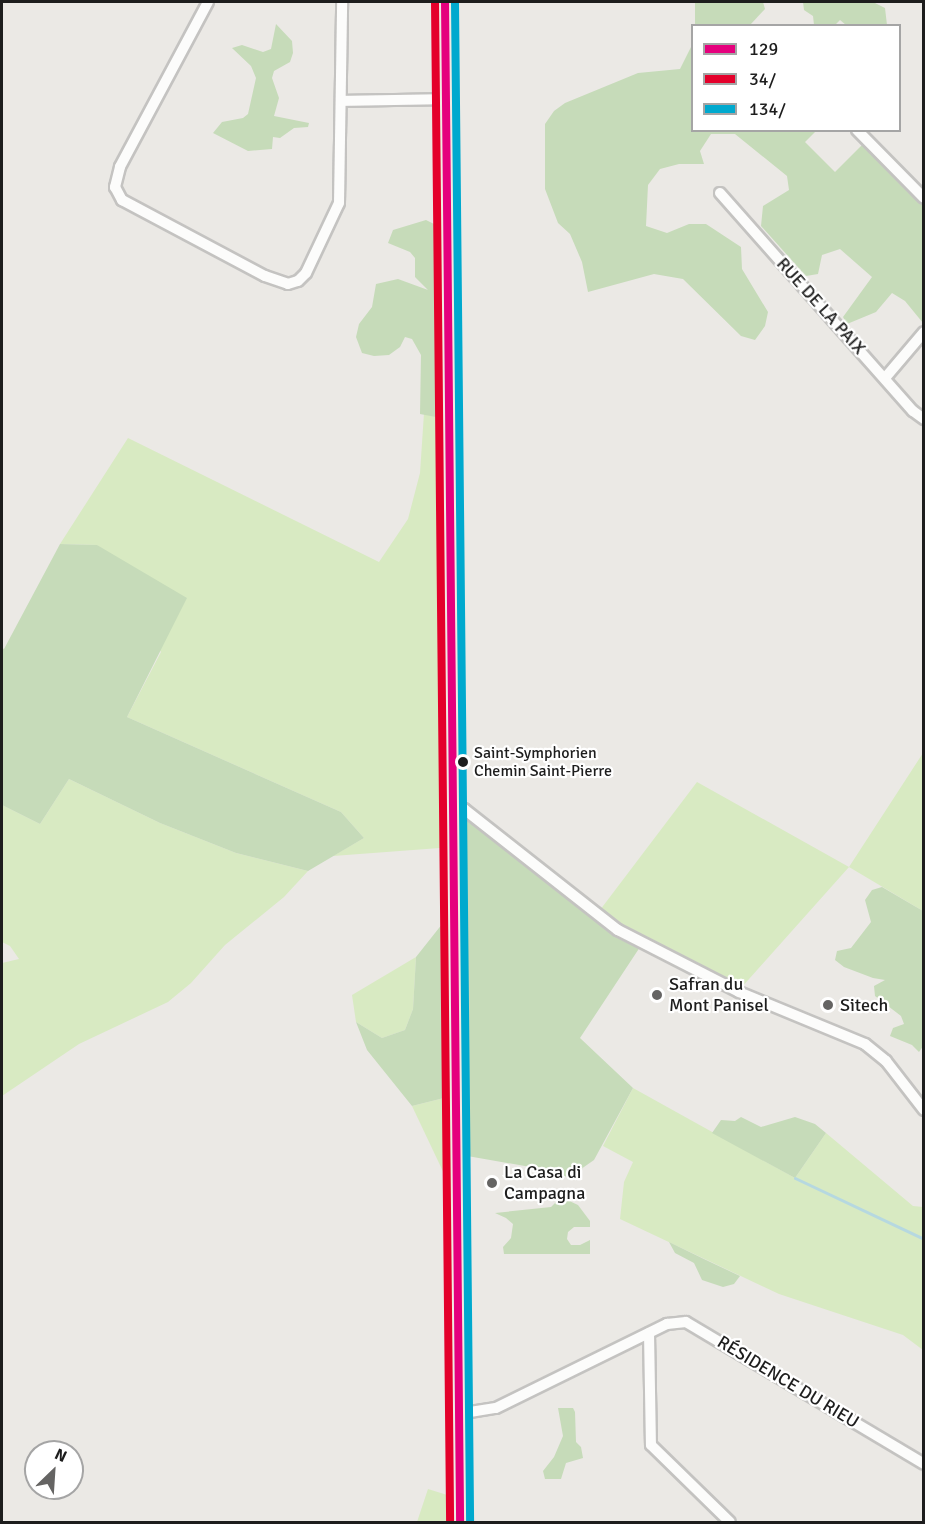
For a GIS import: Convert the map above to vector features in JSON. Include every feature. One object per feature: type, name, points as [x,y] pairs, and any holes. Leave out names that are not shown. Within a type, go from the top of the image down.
[{"type":"main road","points":[[446,2],[460,1522]]},
{"type":"street","points":[[208,2],[120,167],[114,187],[122,200],[276,281],[288,284],[298,281],[306,273],[337,212],[342,101],[342,2]]},
{"type":"street","points":[[342,101],[447,99]]},
{"type":"street","points":[[859,132],[924,198]]},
{"type":"street","name":"RUE DE LA PAIX","points":[[720,193],[913,411],[924,419]]},
{"type":"street","points":[[885,378],[924,332]]},
{"type":"street","points":[[453,805],[464,809],[626,935],[739,992],[865,1044],[886,1061],[924,1110]]},
{"type":"street","name":"RÉSIDENCE DU RIEU","points":[[459,1411],[470,1412],[496,1408],[649,1333],[676,1322],[686,1322],[924,1464]]},
{"type":"street","points":[[649,1333],[651,1445],[730,1522]]},
{"type":"green space","points":[[695,2],[763,2],[765,9],[751,24],[695,24]]},
{"type":"green space","points":[[803,2],[873,2],[885,8],[887,24],[845,24],[840,20],[836,24],[814,24],[813,16],[804,10]]},
{"type":"green space","points":[[276,24],[292,41],[293,53],[290,62],[274,71],[272,78],[279,98],[274,116],[309,123],[308,127],[294,128],[280,138],[273,137],[272,149],[248,151],[213,133],[222,122],[243,118],[248,114],[256,78],[251,66],[232,48],[242,45],[263,52],[271,49]]},
{"type":"green space","points":[[691,47],[691,132],[815,132],[805,142],[835,172],[867,140],[923,198],[923,323],[905,301],[892,293],[876,312],[847,324],[843,317],[872,277],[840,249],[822,255],[818,274],[806,276],[761,226],[763,206],[789,190],[787,176],[735,134],[711,134],[700,151],[704,164],[679,164],[660,169],[648,185],[646,226],[667,233],[689,224],[706,224],[741,247],[742,269],[768,312],[765,326],[755,340],[741,336],[683,279],[654,274],[588,292],[582,262],[570,234],[558,223],[545,189],[545,124],[554,111],[565,103],[638,73],[680,69]]},
{"type":"green space","points":[[426,220],[444,229],[436,417],[420,414],[421,355],[412,339],[405,337],[400,347],[389,355],[374,356],[362,353],[356,337],[359,324],[372,307],[376,284],[398,279],[428,290],[415,277],[415,258],[410,252],[388,243],[393,230]]},
{"type":"green space","points":[[450,394],[453,847],[333,856],[364,838],[341,812],[127,717],[161,652],[97,545],[60,544],[128,438],[379,562],[408,519],[420,473],[425,398]]},
{"type":"green space","points":[[60,544],[97,545],[187,598],[127,717],[341,812],[364,838],[308,871],[236,853],[160,823],[69,779],[40,824],[2,805],[2,648],[4,649]]},
{"type":"green space","points":[[923,753],[923,911],[849,867]]},
{"type":"green space","points":[[69,779],[160,823],[236,853],[308,871],[284,897],[225,945],[191,983],[168,1002],[79,1044],[2,1096],[2,963],[19,959],[10,946],[2,942],[2,805],[40,824]]},
{"type":"green space","points":[[697,782],[849,867],[741,988],[597,914]]},
{"type":"green space","points":[[453,805],[642,944],[580,1038],[633,1088],[594,1160],[571,1176],[545,1178],[536,1168],[456,1154],[456,1095],[412,1106],[367,1050],[356,1022],[382,1038],[405,1030],[413,1009],[416,957],[454,909]]},
{"type":"green space","points":[[882,887],[923,911],[924,1045],[919,1052],[912,1045],[890,1036],[893,1028],[904,1024],[901,1016],[875,996],[874,986],[885,980],[844,967],[835,960],[837,951],[851,948],[871,922],[865,900],[872,890]]},
{"type":"green space","points":[[416,957],[413,1009],[405,1030],[382,1038],[356,1022],[352,995]]},
{"type":"green space","points":[[633,1088],[795,1178],[826,1133],[913,1206],[923,1207],[923,1350],[903,1335],[779,1294],[620,1219],[624,1182],[633,1162],[603,1146]]},
{"type":"green space","points":[[456,1095],[457,1201],[412,1106]]},
{"type":"green space","points":[[741,1117],[761,1127],[795,1117],[815,1124],[826,1133],[795,1178],[712,1133],[721,1120],[735,1121]]},
{"type":"green space","points":[[565,1199],[578,1205],[590,1221],[590,1227],[574,1227],[568,1232],[567,1239],[571,1245],[580,1245],[590,1240],[590,1254],[504,1254],[503,1247],[511,1238],[513,1224],[495,1213],[551,1207],[558,1200]]},
{"type":"green space","points":[[669,1242],[740,1276],[734,1284],[723,1287],[702,1280],[694,1263],[675,1253]]},
{"type":"green space","points":[[558,1408],[573,1408],[575,1412],[576,1442],[581,1447],[583,1458],[566,1463],[561,1479],[545,1479],[543,1471],[554,1457],[563,1436]]},
{"type":"green space","points":[[428,1489],[460,1499],[460,1522],[417,1522]]},
{"type":"waterway","points":[[795,1178],[924,1239]]},
{"type":"transit line","name":"34/","points":[[435,2],[450,1522]]},
{"type":"transit line","name":"129","points":[[445,2],[460,1522]]},
{"type":"transit line","name":"134/","points":[[455,2],[470,1522]]},
{"type":"place","name":"Saint-Symphorien Chemin Saint-Pierre","points":[[463,762]]},
{"type":"place","name":"Safran du Mont Panisel","points":[[657,995]]},
{"type":"place","name":"Sitech","points":[[828,1005]]},
{"type":"place","name":"La Casa di Campagna","points":[[492,1183]]}]
